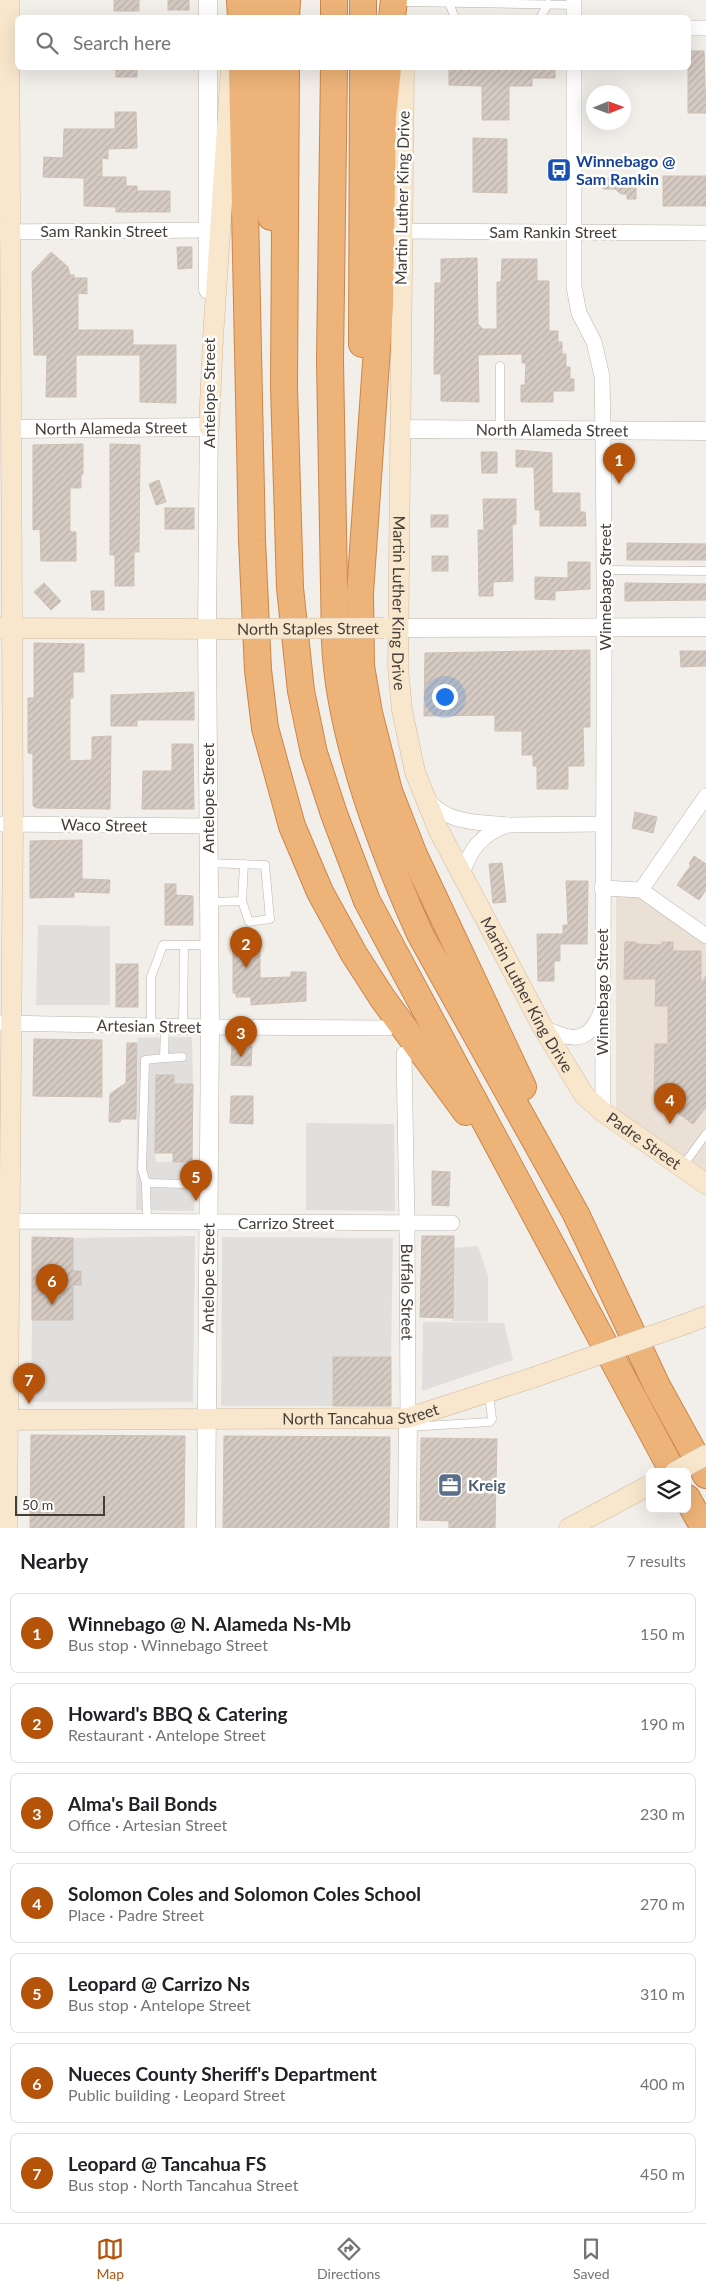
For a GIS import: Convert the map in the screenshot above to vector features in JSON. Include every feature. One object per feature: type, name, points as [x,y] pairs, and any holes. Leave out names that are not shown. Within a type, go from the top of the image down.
[{"type":"highway","points":[[240,0],[241,15]]},
{"type":"highway","points":[[266,0],[266,15]]},
{"type":"highway","points":[[286,0],[286,15]]},
{"type":"highway","points":[[334,0],[334,15]]},
{"type":"highway","points":[[363,0],[363,15]]},
{"type":"highway","points":[[242,70],[252,540],[258,670],[267,737],[292,826],[320,892],[354,954],[383,999],[466,1113],[553,1246]]},
{"type":"highway","points":[[267,70],[267,179],[284,334]]},
{"type":"highway","points":[[286,70],[284,334],[290,588],[301,691],[314,752],[336,822],[367,901],[672,1468]]},
{"type":"highway","points":[[334,70],[330,361],[331,497],[336,665],[360,776],[402,895],[420,934],[576,1214],[656,1386],[706,1475]]},
{"type":"highway","points":[[362,70],[360,593],[361,666],[369,713],[389,791],[414,854],[554,1154],[576,1214]]},
{"type":"highway","points":[[360,593],[380,305],[383,116],[388,70]]},
{"type":"highway","points":[[691,1505],[704,1528]]},
{"type":"main road","points":[[7,1528],[4,1420],[6,1023],[5,510],[12,429],[6,231],[10,0]]},
{"type":"main road","points":[[235,15],[236,0]]},
{"type":"main road","points":[[210,427],[214,329],[231,70]]},
{"type":"main road","name":"Martin Luther King Drive","points":[[404,70],[400,429],[391,628],[398,667],[402,710],[415,772],[438,829],[542,1026],[584,1095]]},
{"type":"main road","name":"North Staples Street","points":[[5,628],[391,628]]},
{"type":"main road","name":"Padre Street","points":[[584,1095],[603,1112],[706,1184]]},
{"type":"main road","name":"North Tancahua Street","points":[[4,1420],[408,1422],[697,1319]]},
{"type":"main road","points":[[682,1468],[706,1455]]},
{"type":"main road","points":[[569,1528],[646,1487]]},
{"type":"street","points":[[208,0],[208,15]]},
{"type":"street","points":[[691,28],[706,28]]},
{"type":"street","name":"Antelope Street","points":[[206,1528],[210,1027],[208,826],[216,629],[207,230],[208,70]]},
{"type":"street","name":"Winnebago Street","points":[[574,70],[574,288],[580,313],[594,342],[602,376],[605,570],[602,824],[603,1112]]},
{"type":"street","name":"Sam Rankin Street","points":[[6,231],[207,230]]},
{"type":"street","name":"Sam Rankin Street","points":[[401,231],[706,233]]},
{"type":"street","name":"North Alameda Street","points":[[12,429],[210,427]]},
{"type":"street","name":"North Alameda Street","points":[[400,429],[603,432],[706,431]]},
{"type":"street","name":"North Staples Street","points":[[391,628],[706,627]]},
{"type":"street","points":[[641,890],[706,796]]},
{"type":"street","points":[[425,797],[439,811],[457,820],[507,825],[602,824]]},
{"type":"street","name":"Waco Street","points":[[6,824],[208,826]]},
{"type":"street","points":[[462,874],[470,852],[475,846],[489,832],[507,825]]},
{"type":"street","points":[[602,888],[641,890],[706,936]]},
{"type":"street","points":[[542,1026],[572,1039],[584,1036],[596,1025],[602,1008]]},
{"type":"street","name":"Artesian Street","points":[[6,1023],[388,1028]]},
{"type":"street","name":"Buffalo Street","points":[[404,1054],[408,1224],[407,1528]]},
{"type":"street","name":"Carrizo Street","points":[[5,1222],[452,1223]]},
{"type":"lane","points":[[400,7],[463,2],[548,4],[575,7]]},
{"type":"lane","points":[[448,3],[454,15]]},
{"type":"lane","points":[[542,15],[548,4]]},
{"type":"lane","points":[[500,366],[500,430]]},
{"type":"lane","points":[[605,570],[706,570]]},
{"type":"lane","points":[[208,863],[244,864],[265,865],[270,919],[249,922],[242,901],[244,864]]},
{"type":"lane","points":[[209,902],[242,901]]},
{"type":"lane","points":[[164,1058],[150,977],[163,945],[209,945]]},
{"type":"lane","points":[[183,1026],[184,945]]},
{"type":"lane","points":[[147,1222],[146,1183],[142,1169],[145,1060],[182,1057]]},
{"type":"lane","points":[[682,1167],[703,1145],[706,1134]]},
{"type":"lane","points":[[146,1183],[188,1184]]},
{"type":"lane","points":[[408,1422],[429,1426],[490,1422],[492,1419],[488,1392]]},
{"type":"shaded area","points":[[616,892],[634,893],[706,945],[706,1171],[616,1109]]},
{"type":"shaded area","points":[[38,925],[110,926],[110,1005],[36,1005]]},
{"type":"shaded area","points":[[192,1037],[193,1084],[174,1084],[174,1075],[156,1075],[155,1153],[156,1162],[196,1161],[194,1211],[136,1210],[138,1038]]},
{"type":"shaded area","points":[[306,1123],[394,1124],[395,1211],[306,1210]]},
{"type":"shaded area","points":[[195,1236],[193,1402],[31,1402],[32,1320],[73,1320],[73,1285],[81,1271],[73,1271],[73,1238]]},
{"type":"shaded area","points":[[222,1237],[393,1238],[391,1357],[333,1357],[333,1406],[221,1406]]},
{"type":"shaded area","points":[[478,1246],[488,1276],[488,1322],[452,1321],[454,1248]]},
{"type":"shaded area","points":[[423,1322],[504,1323],[513,1360],[422,1391]]},
{"type":"building","points":[[114,0],[139,0],[139,11],[114,11]]},
{"type":"building","points":[[168,0],[189,0],[189,10],[168,10]]},
{"type":"building","points":[[691,51],[704,51],[706,113],[688,113],[688,70],[691,70]]},
{"type":"building","points":[[116,70],[137,70],[137,77],[116,77]]},
{"type":"building","points":[[449,70],[555,70],[555,78],[532,78],[532,86],[509,86],[509,120],[482,120],[482,86],[449,85]]},
{"type":"building","points":[[115,112],[136,112],[137,148],[108,149],[108,159],[102,158],[102,177],[126,177],[126,186],[137,186],[137,191],[170,191],[170,212],[116,212],[116,207],[84,206],[84,178],[43,177],[44,157],[63,158],[64,129],[115,129]]},
{"type":"building","points":[[473,138],[507,139],[507,193],[473,192]]},
{"type":"building","points":[[663,176],[706,176],[706,206],[663,206]]},
{"type":"building","points":[[636,177],[636,199],[627,199],[627,194],[621,194],[615,189],[603,189],[603,178]]},
{"type":"building","points":[[177,247],[192,247],[192,268],[178,269]]},
{"type":"building","points":[[51,252],[68,267],[70,275],[74,275],[74,278],[87,278],[87,294],[78,293],[78,330],[133,330],[133,345],[176,345],[176,403],[140,402],[140,355],[76,355],[76,397],[46,397],[47,355],[34,355],[32,272]]},
{"type":"building","points":[[477,258],[478,324],[483,329],[497,329],[497,282],[501,282],[502,259],[537,259],[537,281],[549,281],[549,331],[558,331],[558,342],[562,342],[562,354],[566,354],[566,367],[570,367],[570,379],[574,379],[574,391],[553,391],[553,402],[521,402],[521,385],[525,385],[526,363],[522,363],[522,354],[478,355],[479,402],[441,401],[441,374],[434,374],[435,283],[441,283],[441,259]]},
{"type":"building","points":[[83,444],[81,488],[70,488],[70,532],[76,532],[76,561],[41,561],[40,529],[33,530],[33,445]]},
{"type":"building","points":[[110,444],[140,445],[139,552],[134,552],[134,586],[115,586],[115,555],[110,555]]},
{"type":"building","points":[[516,450],[552,453],[552,493],[580,493],[580,512],[585,512],[586,526],[540,526],[540,510],[535,510],[534,467],[516,467]]},
{"type":"building","points":[[481,452],[497,452],[497,473],[482,473]]},
{"type":"building","points":[[159,480],[166,502],[156,505],[149,484]]},
{"type":"building","points":[[483,499],[516,499],[516,524],[512,525],[513,581],[493,582],[493,596],[479,596],[478,530],[484,530]]},
{"type":"building","points":[[165,508],[194,508],[194,529],[165,529]]},
{"type":"building","points":[[431,515],[448,515],[448,527],[431,527]]},
{"type":"building","points":[[627,543],[706,544],[706,560],[627,560]]},
{"type":"building","points":[[432,556],[448,556],[448,571],[432,571]]},
{"type":"building","points":[[568,562],[590,562],[590,589],[555,591],[555,600],[535,599],[535,577],[568,578]]},
{"type":"building","points":[[44,583],[61,601],[51,610],[34,592]]},
{"type":"building","points":[[625,583],[706,584],[706,600],[625,601]]},
{"type":"building","points":[[91,591],[104,591],[104,610],[92,610]]},
{"type":"building","points":[[34,643],[84,644],[84,672],[73,672],[73,698],[70,698],[70,761],[92,760],[92,737],[111,736],[110,809],[37,808],[33,806],[33,754],[28,753],[28,698],[34,698]]},
{"type":"building","points":[[590,650],[590,727],[583,727],[584,766],[568,766],[568,789],[537,789],[537,766],[533,766],[533,755],[522,755],[522,731],[495,731],[495,715],[424,716],[425,653]]},
{"type":"building","points":[[680,651],[706,651],[706,666],[681,667]]},
{"type":"building","points":[[194,692],[194,720],[137,720],[137,726],[111,726],[111,695]]},
{"type":"building","points":[[172,744],[193,744],[194,809],[142,809],[143,771],[172,771]]},
{"type":"building","points":[[635,812],[657,817],[653,833],[632,828]]},
{"type":"building","points":[[82,840],[82,879],[110,880],[109,893],[74,892],[74,897],[30,898],[30,841]]},
{"type":"building","points":[[694,856],[706,864],[706,890],[699,900],[677,885],[691,865],[689,864]]},
{"type":"building","points":[[502,863],[506,902],[493,903],[489,864]]},
{"type":"building","points":[[566,881],[588,881],[587,944],[560,944],[560,961],[554,961],[554,981],[538,981],[537,934],[563,934],[563,925],[568,925]]},
{"type":"building","points":[[165,884],[176,884],[176,895],[193,896],[193,925],[165,925]]},
{"type":"building","points":[[233,931],[256,931],[255,944],[260,944],[260,978],[291,977],[291,972],[306,972],[306,1001],[251,1005],[251,997],[236,997],[236,993],[233,993]]},
{"type":"building","points":[[625,942],[662,945],[662,942],[673,942],[673,951],[701,951],[701,983],[706,976],[706,1107],[693,1124],[654,1096],[655,1044],[668,1044],[668,1006],[655,1006],[656,979],[624,979]]},
{"type":"building","points":[[116,964],[138,964],[138,1007],[116,1007]]},
{"type":"building","points":[[34,1039],[102,1040],[102,1097],[33,1096]]},
{"type":"building","points":[[127,1043],[137,1043],[136,1119],[121,1119],[120,1122],[109,1122],[110,1094],[126,1083]]},
{"type":"building","points":[[232,1045],[252,1046],[251,1066],[231,1065]]},
{"type":"building","points":[[156,1075],[174,1075],[174,1084],[193,1084],[192,1162],[173,1162],[173,1153],[155,1153]]},
{"type":"building","points":[[231,1096],[253,1096],[253,1124],[230,1123]]},
{"type":"building","points":[[432,1171],[450,1172],[449,1206],[432,1205]]},
{"type":"building","points":[[422,1236],[454,1236],[453,1318],[420,1317]]},
{"type":"building","points":[[32,1237],[73,1238],[73,1271],[81,1271],[81,1285],[73,1285],[73,1320],[32,1320]]},
{"type":"building","points":[[333,1357],[391,1357],[391,1406],[333,1406]]},
{"type":"building","points":[[31,1435],[185,1436],[184,1528],[30,1528]]},
{"type":"building","points":[[224,1436],[390,1437],[389,1528],[223,1528]]},
{"type":"building","points":[[421,1438],[497,1439],[495,1528],[449,1528],[449,1521],[420,1520]]},
{"type":"place","name":"Winnebago @ Sam Rankin","points":[[559,170]]},
{"type":"place","name":"Winnebago @ N. Alameda Ns-Mb","points":[[619,484]]},
{"type":"place","name":"Howard's BBQ & Catering","points":[[246,968]]},
{"type":"place","name":"Alma's Bail Bonds","points":[[241,1057]]},
{"type":"place","name":"Solomon Coles and Solomon Coles School","points":[[670,1124]]},
{"type":"place","name":"Leopard @ Carrizo Ns","points":[[196,1201]]},
{"type":"place","name":"Nueces County Sheriff's Department","points":[[52,1305]]},
{"type":"place","name":"Leopard @ Tancahua FS","points":[[29,1404]]},
{"type":"place","name":"Kreig","points":[[450,1485]]}]
